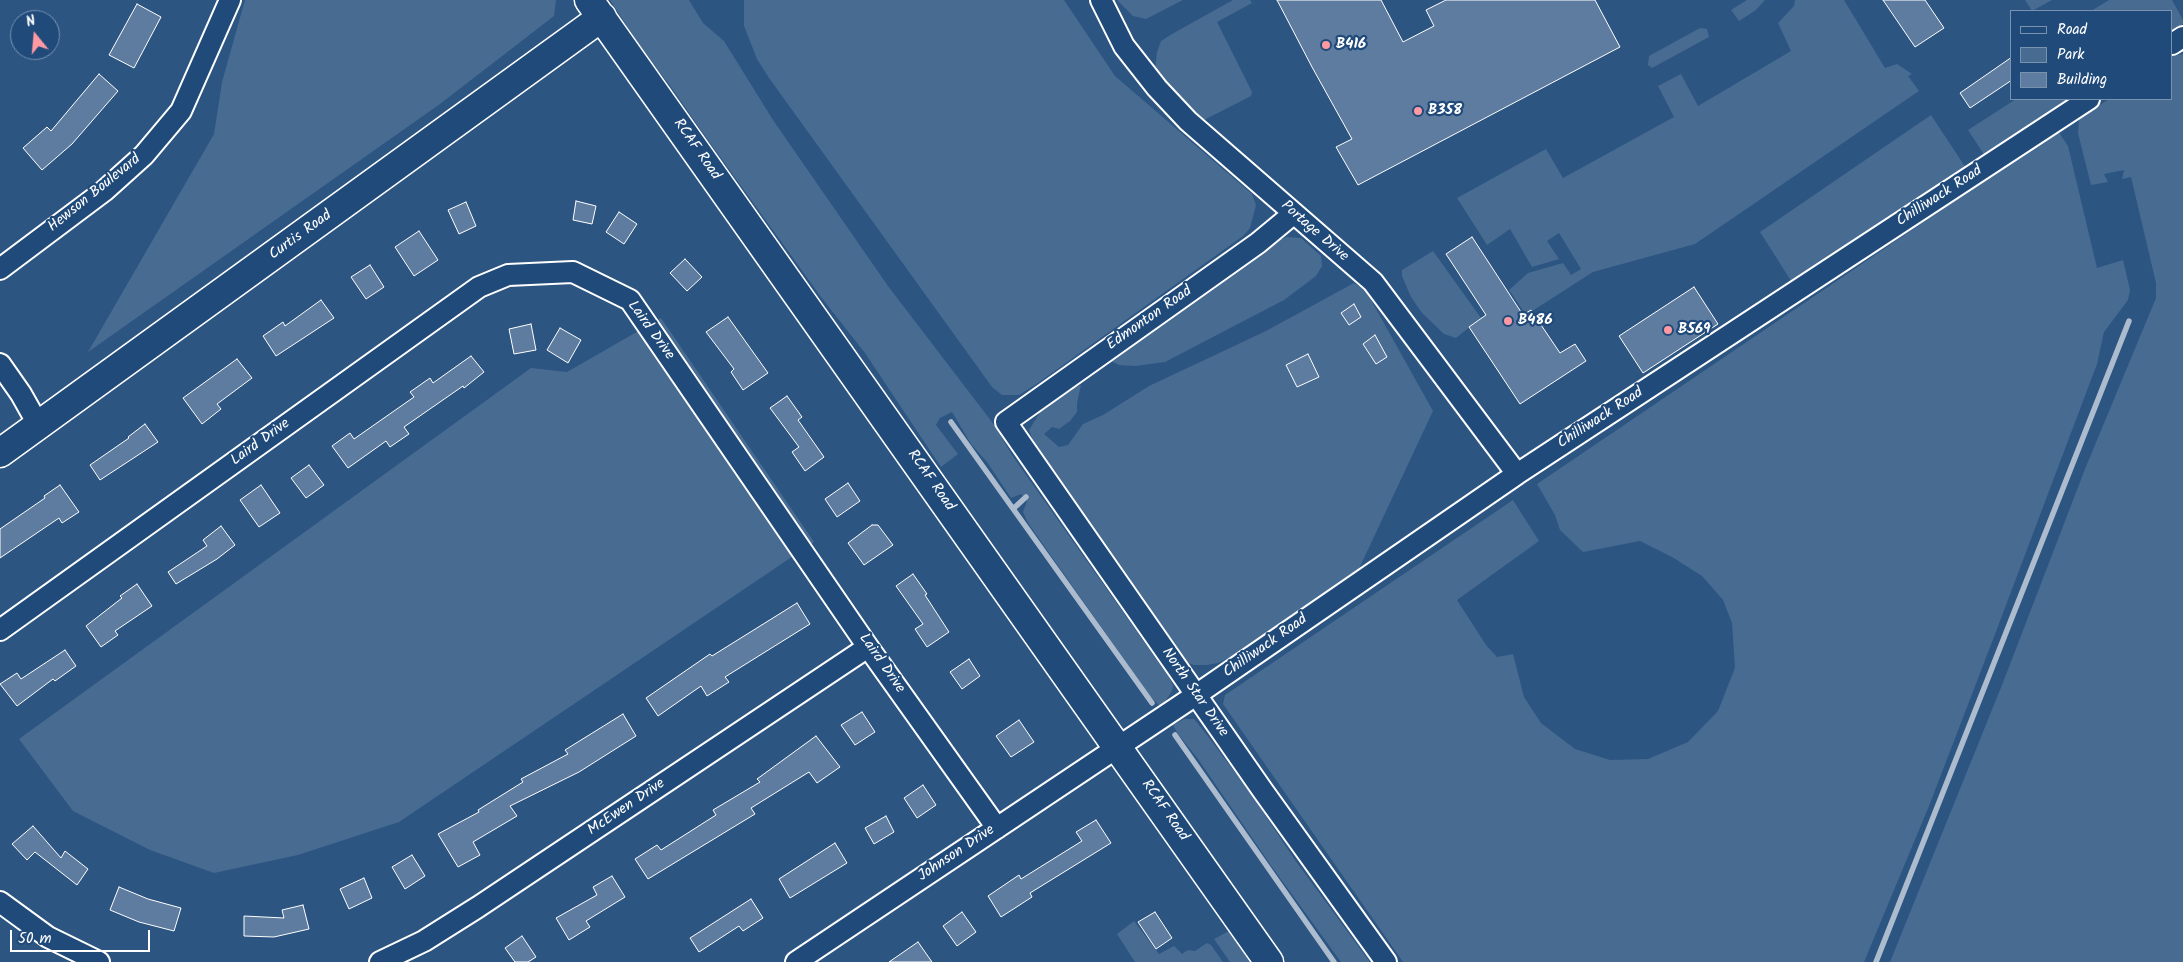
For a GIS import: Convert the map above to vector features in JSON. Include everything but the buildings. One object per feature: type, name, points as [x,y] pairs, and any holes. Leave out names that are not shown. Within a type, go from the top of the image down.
[{"type":"main road","name":"Curtis Road","points":[[0,454],[596,9]]},
{"type":"main road","name":"RCAF Road","points":[[596,9],[1269,962]]},
{"type":"street","name":"Hewson Boulevard","points":[[0,269],[104,191],[144,155],[181,111],[230,0]]},
{"type":"street","name":"Portage Drive","points":[[1101,0],[1124,46],[1157,88],[1188,121],[1373,282],[1517,474]]},
{"type":"street","name":"Chilliwack Road","points":[[1118,747],[1517,474],[2087,100]]},
{"type":"street","name":"Edmonton Road","points":[[1006,422],[1258,243],[1293,214]]},
{"type":"street","name":"Laird Drive","points":[[0,630],[479,287],[508,275],[573,272],[630,300],[868,647],[997,828]]},
{"type":"street","points":[[0,364],[21,394],[39,426]]},
{"type":"street","name":"North Star Drive","points":[[1006,422],[1196,695],[1386,962]]},
{"type":"street","name":"McEwen Drive","points":[[380,962],[424,941],[478,907],[868,647]]},
{"type":"street","name":"Johnson Drive","points":[[796,962],[1118,747]]},
{"type":"street","points":[[0,902],[48,937],[99,962]]},
{"type":"green space","points":[[245,0],[556,0],[554,16],[440,104],[88,352],[214,134],[222,82]]},
{"type":"green space","points":[[610,0],[689,0],[703,23],[724,41],[773,120],[888,286],[995,426],[1012,455],[1169,677],[1173,685],[1172,691],[1160,706],[1149,695],[1028,523],[1023,512],[1027,501],[1021,494],[1011,498],[987,462],[971,444],[952,412],[940,418],[936,425],[958,454],[941,467],[865,353],[821,297],[640,46]]},
{"type":"green space","points":[[744,0],[1064,0],[1115,76],[1252,194],[1256,205],[1250,228],[1243,236],[1038,383],[1019,395],[1002,395],[992,387],[769,78],[757,59],[744,26]]},
{"type":"green space","points":[[1117,0],[1183,0],[1146,19],[1133,16]]},
{"type":"green space","points":[[1233,0],[1250,0],[1252,3],[1217,22],[1252,92],[1251,96],[1204,120],[1180,98],[1155,69],[1157,52],[1161,41]]},
{"type":"green space","points":[[1747,0],[1765,0],[1756,10],[1739,21],[1731,10]]},
{"type":"green space","points":[[1795,0],[1844,0],[1885,68],[1897,64],[1912,74],[1908,76],[1919,91],[1695,244],[1593,272],[1526,315],[1509,290],[1528,273],[1563,263],[1571,275],[1581,269],[1559,233],[1547,241],[1559,259],[1532,267],[1510,229],[1487,245],[1457,198],[1546,149],[1563,178],[1674,117],[1658,86],[1681,74],[1698,106],[1791,51],[1778,23],[1794,6]]},
{"type":"green space","points":[[2025,0],[2052,0],[2034,10],[2031,10]]},
{"type":"green space","points":[[2109,0],[2172,0],[2183,20],[2183,24],[2173,32],[2173,10],[2093,10]]},
{"type":"green space","points":[[1700,28],[1707,29],[1709,37],[1652,68],[1648,65],[1649,56]]},
{"type":"green space","points":[[2183,54],[2183,962],[1890,962],[2002,685],[2085,469],[2156,298],[2156,283],[2131,177],[2122,179],[2124,170],[2104,174],[2108,182],[2091,185],[2078,133],[2079,119],[2108,100],[2173,100],[2173,56]]},
{"type":"green space","points":[[2014,100],[2070,100],[1985,156],[1968,130]]},
{"type":"green space","points":[[1931,115],[1966,168],[1793,284],[1760,232]]},
{"type":"green space","points":[[2058,131],[2068,146],[2097,268],[2123,260],[2130,290],[2128,300],[2104,332],[2097,364],[1997,629],[1929,806],[1864,962],[1403,962],[1223,704],[1225,695],[1513,500],[1539,541],[1457,600],[1486,645],[1497,657],[1513,654],[1524,697],[1541,723],[1575,749],[1610,760],[1648,759],[1688,742],[1718,711],[1735,668],[1732,623],[1723,600],[1702,576],[1672,557],[1640,541],[1583,552],[1560,530],[1555,515],[1537,484]]},
{"type":"green space","points":[[1287,237],[1301,238],[1321,256],[1322,266],[1316,276],[1284,300],[1165,362],[1135,366],[1119,365],[1111,361],[1276,241]]},
{"type":"green space","points":[[1433,251],[1481,318],[1456,338],[1444,334],[1422,313],[1411,297],[1402,276],[1402,270]]},
{"type":"green space","points":[[1354,283],[1366,291],[1433,411],[1357,573],[1232,656],[1218,663],[1206,665],[1188,663],[1035,445],[1029,430],[1044,406],[1068,390],[1081,385],[1077,412],[1070,421],[1059,429],[1052,427],[1044,434],[1059,447],[1068,445],[1083,424],[1103,415],[1149,386],[1266,331]]},
{"type":"green space","points":[[661,318],[814,542],[399,822],[298,855],[214,873],[150,850],[73,811],[19,739],[531,368],[567,372]]},
{"type":"green space","points":[[1184,719],[1194,719],[1207,735],[1370,962],[1341,962],[1272,867],[1198,759],[1178,734],[1173,725]]},
{"type":"green space","points":[[1134,921],[1159,954],[1174,946],[1182,954],[1188,950],[1195,951],[1207,943],[1211,945],[1223,962],[1135,962],[1117,934]]},
{"type":"green space","points":[[1231,930],[1253,962],[1230,962],[1214,939]]},
{"type":"waterway","points":[[1876,962],[2129,321]]},
{"type":"waterway","points":[[951,422],[1152,703]]},
{"type":"waterway","points":[[1014,508],[1026,497]]},
{"type":"waterway","points":[[1175,735],[1334,962]]},
{"type":"place","name":"B416","points":[[1326,45]]},
{"type":"place","name":"B358","points":[[1418,111]]},
{"type":"place","name":"B486","points":[[1508,321]]},
{"type":"place","name":"B569","points":[[1668,330]]}]
